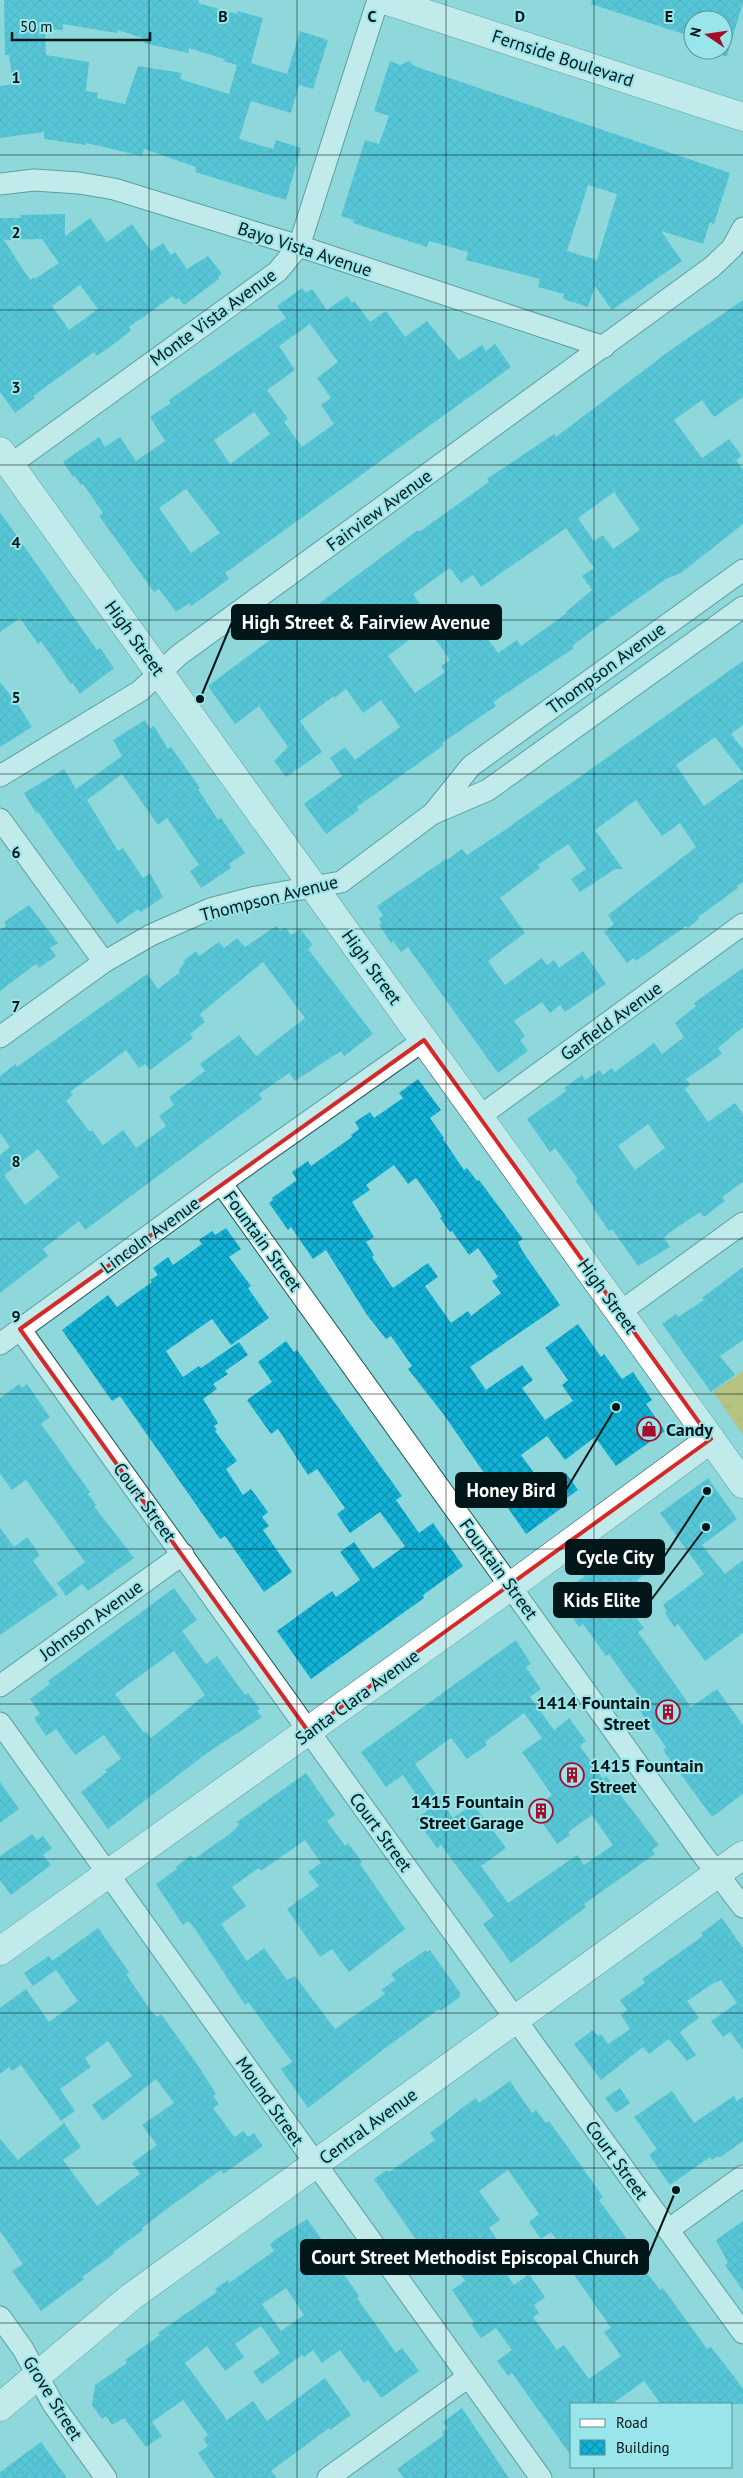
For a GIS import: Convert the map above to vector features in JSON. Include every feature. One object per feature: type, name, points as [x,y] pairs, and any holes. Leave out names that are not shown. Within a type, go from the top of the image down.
[{"type":"street","name":"Monte Vista Avenue","points":[[5,458],[277,272],[299,246],[378,0]]},
{"type":"street","name":"Fernside Boulevard","points":[[384,0],[743,117]]},
{"type":"street","name":"Bayo Vista Avenue","points":[[0,184],[34,180],[78,182],[114,189],[299,246],[604,347]]},
{"type":"street","name":"Fairview Avenue","points":[[0,776],[140,691],[187,649],[712,267],[732,248],[743,228]]},
{"type":"street","name":"High Street","points":[[5,458],[743,1484]]},
{"type":"street","name":"Thompson Avenue","points":[[432,814],[471,766],[743,570]]},
{"type":"street","name":"Thompson Avenue","points":[[0,1037],[104,962],[151,935],[210,909],[256,897],[341,882],[432,814],[488,790],[743,607]]},
{"type":"street","points":[[0,819],[104,962]]},
{"type":"street","name":"Garfield Avenue","points":[[479,1117],[743,924]]},
{"type":"street","name":"Lincoln Avenue","points":[[0,1344],[221,1183],[424,1040]]},
{"type":"street","name":"Fountain Street","points":[[221,1183],[743,1907]]},
{"type":"street","points":[[620,1312],[743,1223]]},
{"type":"street","name":"Court Street","points":[[20,1329],[743,2333]]},
{"type":"street","name":"Santa Clara Avenue","points":[[0,1951],[511,1586],[711,1439]]},
{"type":"street","name":"Johnson Avenue","points":[[0,1686],[183,1554]]},
{"type":"street","name":"Mound Street","points":[[0,1723],[541,2478]]},
{"type":"street","name":"Central Avenue","points":[[0,2407],[131,2297],[743,1855]]},
{"type":"street","points":[[668,2230],[743,2176]]},
{"type":"street","name":"Grove Street","points":[[0,2317],[23,2349],[53,2404],[106,2478]]},
{"type":"street","points":[[328,2478],[468,2377]]},
{"type":"highlighted area","points":[[424,1040],[711,1439],[308,1731],[20,1329]]},
{"type":"green space","points":[[743,1371],[743,1435],[713,1392]]},
{"type":"building","points":[[4,0],[199,0],[198,3],[237,14],[238,11],[263,18],[251,63],[287,74],[300,31],[328,40],[313,89],[299,85],[291,113],[251,101],[239,139],[273,149],[276,140],[301,148],[286,200],[195,172],[196,167],[144,149],[142,156],[86,143],[86,145],[44,139],[44,132],[0,138],[0,86],[13,84],[9,55],[5,55]],"holes":[[[63,24],[117,33],[118,30],[145,39],[144,43],[188,53],[189,48],[237,65],[229,94],[180,79],[182,73],[138,66],[125,104],[97,98],[98,93],[86,91],[89,62],[46,55],[45,29],[63,30]]]},
{"type":"building","points":[[592,0],[743,0],[733,36],[733,10],[683,10],[683,34],[591,4]]},
{"type":"building","points":[[390,61],[400,65],[409,61],[414,66],[730,173],[714,224],[710,222],[703,244],[661,231],[682,261],[612,310],[595,286],[588,307],[563,299],[564,294],[538,287],[540,279],[466,260],[468,252],[429,241],[427,247],[353,223],[354,220],[341,216],[365,140],[379,144],[389,116],[374,111]],"holes":[[[588,185],[617,194],[597,260],[567,251]]]},
{"type":"building","points":[[65,214],[65,236],[90,218],[107,242],[132,224],[151,251],[163,243],[171,255],[175,252],[187,269],[208,256],[222,274],[218,277],[219,279],[184,305],[179,298],[176,300],[173,296],[129,327],[131,330],[118,341],[97,356],[94,352],[33,396],[35,398],[15,413],[0,392],[0,218],[21,218],[20,215]],"holes":[[[42,239],[59,263],[35,279],[34,277],[30,280],[4,240]],[[80,285],[98,309],[69,330],[52,306]]]},
{"type":"building","points":[[302,288],[306,293],[312,289],[327,310],[347,296],[352,303],[354,301],[370,322],[386,311],[405,337],[427,321],[459,360],[482,345],[486,351],[495,344],[511,367],[225,573],[229,579],[191,606],[189,603],[176,612],[159,589],[154,592],[99,516],[103,513],[83,484],[81,485],[75,476],[73,477],[63,462],[99,437],[105,447],[120,437],[136,461],[165,441],[150,417],[171,403],[169,400],[286,318],[277,306]],"holes":[[[310,324],[338,362],[317,378],[331,398],[321,405],[334,424],[302,447],[284,422],[288,419],[267,390],[295,370],[279,346]],[[254,412],[270,434],[230,464],[214,440]],[[186,489],[220,533],[191,553],[159,508]]]},
{"type":"building","points":[[743,300],[743,397],[714,417],[702,400],[674,420],[702,458],[729,439],[742,456],[736,460],[743,470],[743,524],[681,573],[666,579],[597,627],[572,646],[574,648],[493,702],[496,706],[442,743],[444,745],[357,807],[359,810],[326,834],[304,804],[342,776],[330,758],[345,747],[355,760],[400,727],[381,700],[363,713],[346,689],[300,721],[322,752],[286,777],[274,761],[288,747],[259,706],[235,724],[208,686],[418,530],[419,532],[489,482],[487,479],[554,434],[556,437],[672,349]],"holes":[[[614,492],[640,530],[613,549],[603,535],[594,541],[578,518]],[[566,528],[594,568],[582,576],[592,590],[567,613],[521,646],[517,640],[498,653],[480,628],[469,636],[466,632],[458,638],[444,619],[429,630],[450,660],[441,666],[445,672],[415,693],[388,656],[433,622],[413,594],[450,568],[461,583],[473,575],[481,587]]]},
{"type":"building","points":[[0,512],[97,650],[100,648],[114,668],[80,694],[41,641],[38,644],[20,618],[0,632]]},
{"type":"building","points":[[743,661],[743,725],[731,734],[743,749],[743,773],[715,737],[676,765],[704,806],[743,778],[743,882],[737,886],[738,888],[698,917],[699,919],[688,928],[686,926],[636,961],[633,958],[627,963],[604,932],[614,924],[608,915],[696,847],[680,823],[662,836],[636,800],[595,830],[623,869],[615,869],[580,892],[571,879],[586,869],[568,844],[538,865],[540,868],[500,898],[525,933],[488,961],[505,985],[542,958],[547,965],[554,960],[559,968],[583,951],[606,984],[565,1012],[560,1005],[550,1013],[542,1002],[514,1021],[525,1036],[520,1040],[528,1051],[498,1073],[408,947],[401,952],[393,941],[391,943],[379,925],[382,923],[379,919],[383,915],[377,906],[462,849],[467,855],[505,830]]},
{"type":"building","points":[[0,682],[17,703],[32,727],[0,747]]},
{"type":"building","points":[[145,720],[150,729],[154,726],[168,749],[171,747],[200,788],[198,789],[218,820],[221,818],[245,853],[229,864],[231,868],[201,888],[190,871],[199,865],[167,818],[158,825],[122,774],[87,800],[118,851],[123,848],[143,878],[150,873],[163,897],[141,912],[138,909],[117,924],[38,812],[36,813],[24,793],[64,769],[76,789],[122,756],[113,740]]},
{"type":"building","points":[[29,905],[58,943],[50,948],[56,956],[39,968],[36,964],[0,991],[0,930],[6,926],[4,922]]},
{"type":"building","points":[[276,926],[280,931],[285,927],[291,935],[300,929],[313,945],[308,949],[373,1034],[344,1056],[341,1051],[295,1081],[289,1073],[259,1094],[262,1099],[85,1230],[79,1221],[43,1249],[48,1256],[0,1293],[0,1155],[10,1147],[0,1133],[0,1076],[16,1064],[17,1067],[147,974],[158,989],[180,972],[179,970],[185,962],[183,961],[196,951],[199,956],[219,942],[224,948],[237,938],[245,947]],"holes":[[[263,962],[305,1018],[256,1056],[239,1035],[200,1064],[205,1071],[169,1097],[174,1105],[159,1116],[166,1126],[136,1148],[123,1130],[103,1145],[92,1130],[90,1132],[66,1101],[73,1095],[70,1092],[126,1050],[139,1068],[145,1064],[150,1070],[193,1038],[190,1034],[205,1022],[200,1014]],[[38,1149],[59,1177],[25,1205],[4,1175]]]},
{"type":"building","points":[[743,968],[743,1027],[718,1048],[722,1054],[686,1079],[690,1085],[685,1089],[708,1122],[735,1103],[743,1114],[743,1182],[722,1197],[725,1201],[704,1217],[700,1212],[669,1233],[664,1238],[670,1247],[638,1266],[612,1229],[609,1231],[575,1180],[578,1179],[555,1148],[550,1152],[527,1119],[566,1091],[564,1088],[582,1075],[585,1080],[600,1070],[603,1075],[612,1068],[615,1072],[654,1043],[662,1054],[684,1037],[675,1023],[696,1006],[694,1003]],"holes":[[[648,1124],[665,1148],[635,1170],[618,1146]]]},
{"type":"building","points":[[418,1079],[441,1110],[430,1118],[443,1139],[464,1170],[467,1168],[477,1181],[479,1180],[523,1239],[518,1242],[523,1252],[560,1305],[470,1367],[486,1390],[522,1365],[533,1380],[522,1388],[545,1420],[573,1401],[562,1385],[568,1380],[545,1348],[578,1324],[601,1357],[604,1354],[622,1379],[633,1372],[652,1400],[646,1404],[665,1431],[616,1466],[595,1437],[565,1460],[547,1436],[521,1455],[538,1478],[541,1476],[548,1485],[566,1473],[578,1490],[560,1503],[563,1507],[526,1534],[444,1415],[408,1369],[412,1366],[391,1336],[386,1339],[367,1315],[326,1250],[313,1259],[291,1227],[288,1230],[269,1203],[273,1200],[272,1198],[297,1180],[292,1172],[308,1161],[311,1166],[352,1137],[351,1135],[359,1129],[355,1122],[370,1112],[374,1118],[403,1098],[399,1093]],"holes":[[[394,1165],[408,1184],[416,1178],[438,1209],[442,1217],[440,1218],[469,1255],[478,1248],[498,1277],[492,1281],[501,1293],[471,1316],[468,1311],[451,1323],[425,1286],[438,1277],[428,1263],[393,1288],[372,1257],[374,1255],[366,1242],[374,1237],[352,1202],[370,1190],[366,1185]]]},
{"type":"building","points":[[226,1228],[241,1249],[229,1257],[251,1286],[248,1288],[269,1318],[231,1345],[212,1319],[166,1351],[183,1377],[199,1366],[201,1368],[239,1342],[248,1355],[225,1371],[228,1374],[213,1384],[217,1389],[203,1399],[218,1423],[214,1426],[217,1430],[215,1431],[237,1461],[226,1469],[243,1495],[251,1489],[268,1512],[262,1517],[269,1526],[263,1530],[292,1572],[264,1592],[225,1536],[220,1539],[120,1396],[112,1401],[62,1330],[108,1295],[117,1307],[152,1282],[150,1280],[158,1275],[153,1268],[168,1257],[173,1265],[202,1244],[199,1240],[212,1231],[215,1235]]},
{"type":"building","points":[[743,1267],[743,1340],[720,1356],[735,1375],[711,1392],[662,1324],[676,1314],[678,1317],[704,1300],[702,1298]]},
{"type":"building","points":[[286,1341],[294,1352],[297,1350],[402,1496],[396,1500],[419,1533],[433,1523],[463,1566],[423,1595],[424,1598],[311,1679],[277,1631],[332,1591],[336,1597],[360,1580],[340,1552],[354,1542],[373,1569],[405,1546],[380,1512],[350,1533],[337,1514],[345,1508],[317,1469],[308,1475],[278,1429],[271,1434],[247,1400],[272,1382],[258,1362]]},
{"type":"building","points":[[19,1384],[22,1388],[27,1384],[50,1417],[41,1424],[90,1492],[88,1494],[96,1505],[94,1506],[134,1558],[88,1591],[82,1584],[66,1596],[57,1583],[85,1562],[26,1480],[12,1490],[0,1474],[0,1398]]},
{"type":"building","points":[[708,1478],[737,1519],[702,1545],[725,1574],[743,1560],[743,1633],[705,1661],[678,1624],[674,1627],[665,1613],[667,1612],[663,1605],[704,1574],[660,1513]]},
{"type":"building","points":[[0,1528],[14,1547],[27,1537],[40,1555],[33,1561],[58,1595],[0,1635]]},
{"type":"building","points":[[631,1545],[650,1570],[637,1580],[640,1584],[621,1597],[644,1628],[638,1632],[691,1707],[717,1689],[743,1725],[743,1794],[712,1817],[663,1750],[666,1747],[640,1711],[646,1706],[609,1654],[606,1656],[583,1624],[579,1627],[557,1596],[584,1577],[582,1574],[618,1547],[621,1552]]},
{"type":"building","points":[[174,1588],[197,1620],[182,1631],[206,1664],[217,1656],[245,1695],[248,1693],[260,1709],[257,1711],[262,1717],[207,1753],[108,1829],[81,1792],[107,1772],[105,1770],[121,1759],[104,1735],[75,1755],[56,1729],[46,1736],[34,1718],[40,1714],[30,1699],[50,1684],[48,1681]],"holes":[[[174,1651],[205,1695],[151,1738],[146,1732],[144,1733],[115,1694]]]},
{"type":"building","points":[[516,1640],[531,1664],[526,1667],[541,1689],[530,1697],[554,1730],[569,1718],[586,1741],[580,1746],[603,1779],[606,1776],[659,1845],[652,1850],[655,1854],[584,1904],[586,1907],[511,1963],[483,1924],[494,1916],[441,1845],[437,1848],[416,1819],[427,1811],[403,1775],[386,1787],[361,1752]],"holes":[[[524,1713],[542,1738],[522,1752],[552,1795],[533,1809],[557,1844],[570,1835],[568,1832],[592,1815],[613,1845],[584,1865],[577,1855],[508,1903],[481,1866],[506,1848],[473,1804],[453,1818],[415,1764],[451,1738],[467,1759],[487,1745],[485,1742]]]},
{"type":"building","points":[[306,1773],[335,1815],[327,1821],[345,1846],[348,1843],[362,1862],[360,1864],[405,1929],[349,1972],[332,1949],[320,1957],[287,1909],[319,1886],[308,1872],[321,1863],[305,1840],[261,1871],[259,1868],[232,1887],[246,1906],[221,1924],[247,1961],[264,1948],[287,1980],[295,1976],[335,2029],[385,1994],[381,1990],[395,1980],[391,1974],[426,1950],[427,1952],[430,1950],[461,1994],[459,1995],[460,1997],[441,2011],[439,2009],[384,2049],[308,2108],[281,2069],[292,2062],[248,2002],[245,2005],[195,1929],[188,1921],[183,1925],[156,1884],[177,1869],[176,1867],[191,1855],[194,1859],[231,1833],[239,1825],[237,1822]]},
{"type":"building","points":[[0,1782],[19,1809],[0,1823]]},
{"type":"building","points":[[32,1834],[37,1840],[43,1836],[52,1848],[43,1855],[51,1865],[11,1895],[0,1880],[0,1856]]},
{"type":"building","points":[[722,1918],[743,1948],[743,2050],[730,2032],[723,2037],[711,2021],[737,2003],[721,1980],[687,2001],[699,2018],[680,2032],[696,2055],[687,2061],[669,2039],[649,2054],[643,2047],[601,2080],[574,2044],[593,2030],[598,2036],[601,2034],[608,2044],[630,2029],[621,2015],[627,2010],[620,2000],[645,1983],[642,1979],[703,1936],[701,1933]]},
{"type":"building","points":[[98,1928],[129,1972],[126,1974],[151,2011],[157,2017],[161,2014],[197,2064],[216,2094],[213,2096],[219,2104],[213,2108],[232,2134],[235,2137],[243,2131],[248,2137],[254,2133],[263,2146],[223,2174],[221,2170],[172,2205],[113,2252],[114,2254],[82,2277],[84,2279],[41,2311],[12,2271],[23,2264],[0,2231],[0,2139],[18,2160],[64,2123],[81,2147],[63,2160],[97,2206],[140,2174],[132,2163],[157,2145],[142,2125],[174,2103],[156,2079],[103,2121],[92,2105],[132,2076],[108,2041],[85,2058],[91,2067],[60,2089],[75,2111],[61,2121],[21,2065],[12,2071],[9,2067],[0,2074],[0,2008],[26,1989],[49,2022],[78,2001],[56,1970],[33,1986],[24,1973],[49,1956],[52,1961]]},
{"type":"building","points":[[510,2081],[532,2113],[536,2110],[546,2123],[549,2121],[603,2197],[599,2200],[632,2246],[629,2249],[660,2290],[663,2288],[707,2349],[711,2347],[743,2389],[743,2404],[660,2403],[644,2381],[613,2403],[570,2403],[570,2454],[512,2373],[508,2376],[497,2361],[512,2350],[496,2328],[481,2338],[471,2324],[474,2322],[452,2290],[465,2281],[446,2255],[433,2264],[374,2179],[387,2170],[389,2172],[435,2140],[430,2133],[476,2098],[479,2103]],"holes":[[[508,2170],[539,2214],[529,2222],[541,2239],[551,2232],[573,2263],[568,2266],[611,2328],[604,2332],[621,2356],[589,2379],[564,2345],[557,2350],[533,2317],[539,2313],[534,2305],[545,2297],[529,2274],[514,2285],[498,2262],[508,2254],[489,2228],[500,2220],[479,2191]]]},
{"type":"building","points":[[620,2088],[630,2103],[616,2113],[605,2098]]},
{"type":"building","points":[[672,2091],[694,2123],[734,2096],[737,2101],[743,2097],[743,2141],[719,2158],[718,2156],[712,2160],[710,2157],[670,2185],[649,2155],[657,2149],[634,2117]]},
{"type":"building","points":[[307,2219],[341,2266],[339,2267],[359,2296],[357,2298],[396,2353],[402,2348],[419,2371],[381,2398],[368,2380],[364,2383],[340,2350],[322,2363],[313,2350],[304,2357],[302,2355],[262,2384],[253,2372],[280,2353],[261,2326],[235,2344],[244,2357],[225,2371],[207,2346],[185,2363],[227,2420],[253,2401],[267,2421],[325,2378],[351,2415],[330,2430],[329,2428],[271,2471],[277,2478],[215,2478],[198,2453],[208,2446],[203,2439],[208,2435],[183,2400],[152,2422],[162,2436],[146,2447],[124,2418],[112,2425],[106,2416],[102,2419],[92,2405],[95,2385],[127,2363],[125,2360],[160,2335],[158,2333],[217,2292],[215,2289],[228,2280],[229,2283],[274,2251],[270,2245]],"holes":[[[286,2288],[304,2315],[281,2331],[262,2304]]]},
{"type":"building","points":[[743,2221],[743,2291],[725,2265],[728,2263],[716,2240]]},
{"type":"building","points":[[462,2408],[509,2478],[404,2478],[397,2469],[444,2435],[442,2432],[448,2428],[443,2422]]},
{"type":"building","points":[[41,2442],[67,2478],[0,2478],[0,2472]]},
{"type":"place","name":"High Street & Fairview Avenue","points":[[200,699]]},
{"type":"place","name":"Honey Bird","points":[[616,1407]]},
{"type":"place","name":"Candy","points":[[649,1429]]},
{"type":"place","name":"Cycle City","points":[[707,1491]]},
{"type":"place","name":"Kids Elite","points":[[706,1527]]},
{"type":"place","name":"1414 Fountain Street","points":[[668,1712]]},
{"type":"place","name":"1415 Fountain Street","points":[[572,1775]]},
{"type":"place","name":"1415 Fountain Street Garage","points":[[541,1811]]},
{"type":"place","name":"Court Street Methodist Episcopal Church","points":[[676,2190]]}]
